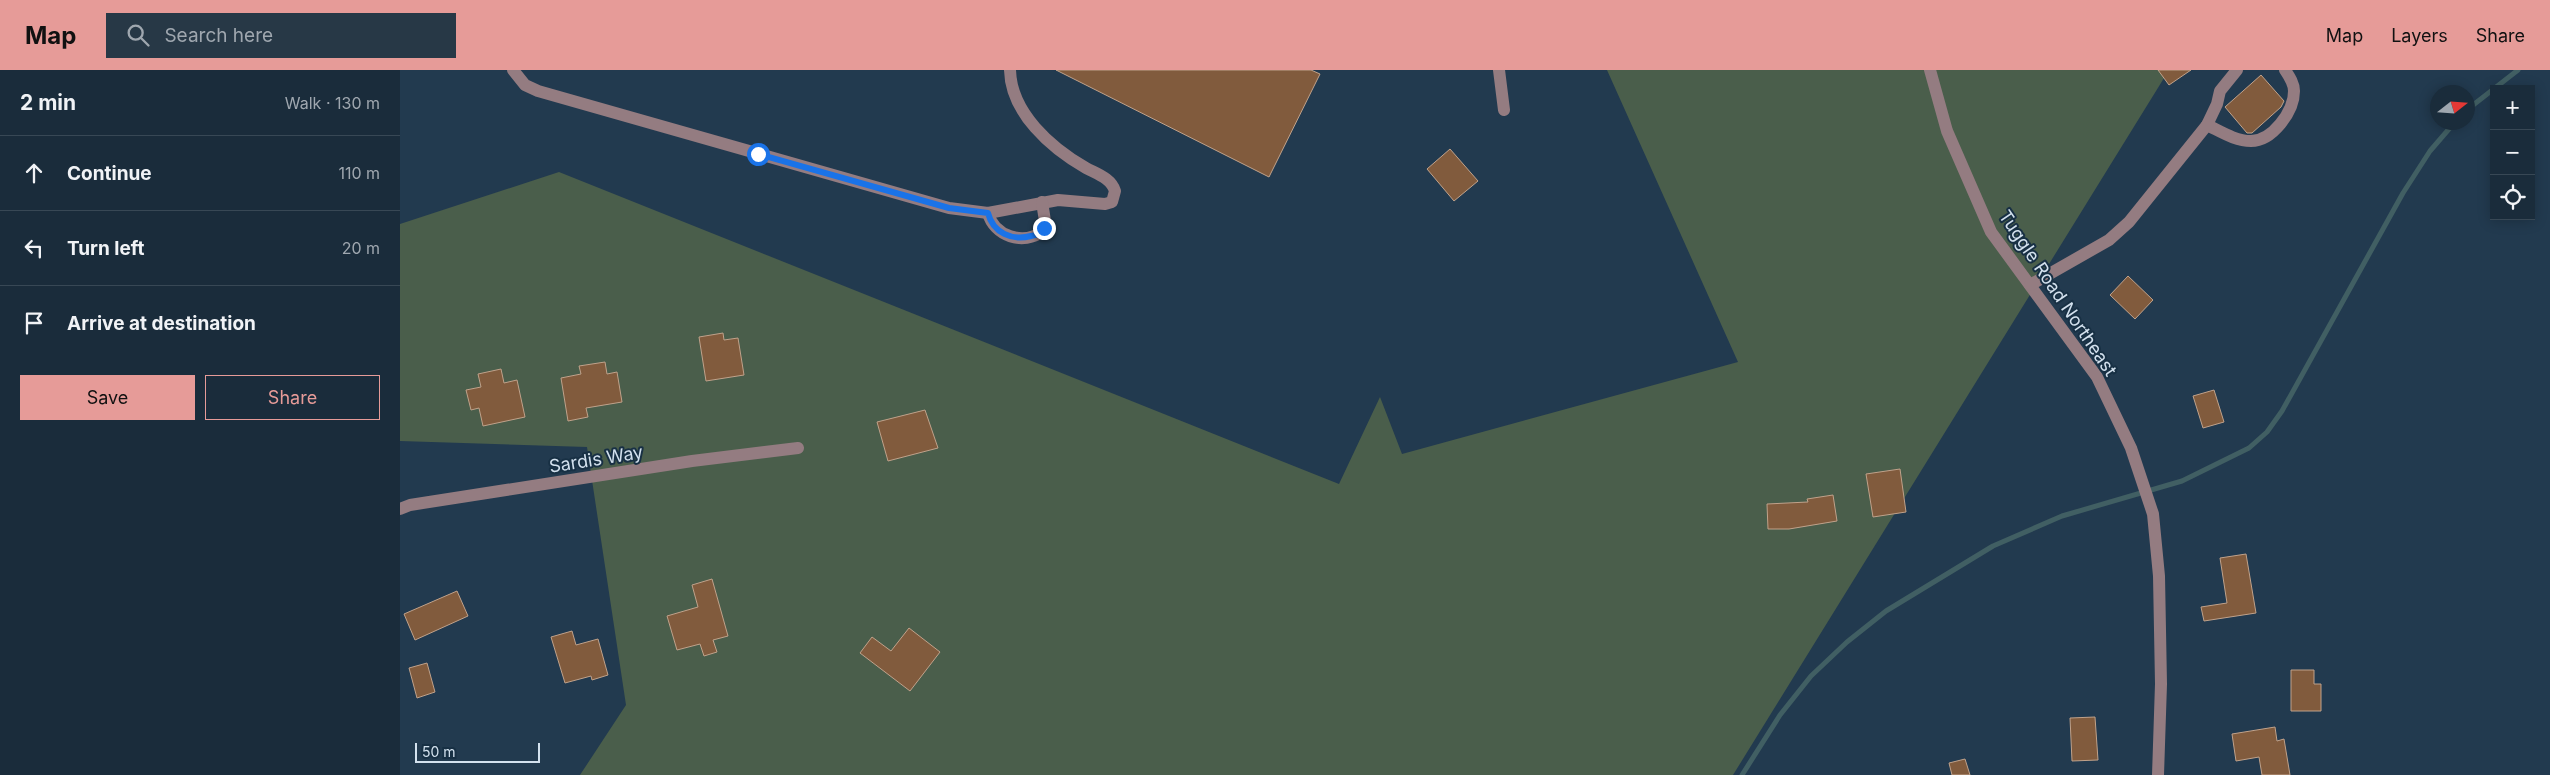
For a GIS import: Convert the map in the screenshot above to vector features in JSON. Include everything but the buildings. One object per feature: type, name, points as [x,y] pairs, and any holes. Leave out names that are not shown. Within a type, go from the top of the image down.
[{"type":"street","points":[[513,70],[525,85],[538,92],[964,212],[988,213],[1042,202],[1063,200],[1105,204],[1114,200],[1115,191],[1106,179],[1067,155],[1035,126],[1016,98],[1010,80],[1010,70]]},
{"type":"street","points":[[1499,70],[1504,110]]},
{"type":"street","name":"Tuggle Road Northeast","points":[[1930,70],[1947,131],[1992,232],[2098,377],[2131,448],[2152,514],[2159,576],[2161,684],[2158,775]]},
{"type":"street","points":[[2030,285],[2109,240],[2128,222],[2207,125],[2217,104],[2220,91],[2237,70]]},
{"type":"street","points":[[2207,125],[2241,141],[2263,139],[2274,130],[2290,105],[2294,92],[2291,79],[2285,70]]},
{"type":"street","points":[[988,213],[993,227],[1010,237],[1025,238],[1042,231],[1044,221],[1042,202]]},
{"type":"street","name":"Sardis Way","points":[[400,509],[410,505],[692,461],[798,448]]},
{"type":"green space","points":[[1607,70],[2169,70],[1733,775],[580,775],[626,705],[587,447],[400,441],[400,224],[559,172],[1339,484],[1380,397],[1402,454],[1738,362]]},
{"type":"waterway","points":[[2475,104],[2518,70]]},
{"type":"waterway","points":[[1742,775],[1780,715],[1811,676],[1847,642],[1886,611],[1993,546],[2062,516],[2182,481],[2249,448],[2267,432],[2282,411],[2403,193],[2430,151],[2448,130]]},
{"type":"route","points":[[758,154],[964,212],[988,213],[993,227],[1010,237],[1025,238],[1037,235],[1044,228]]}]
